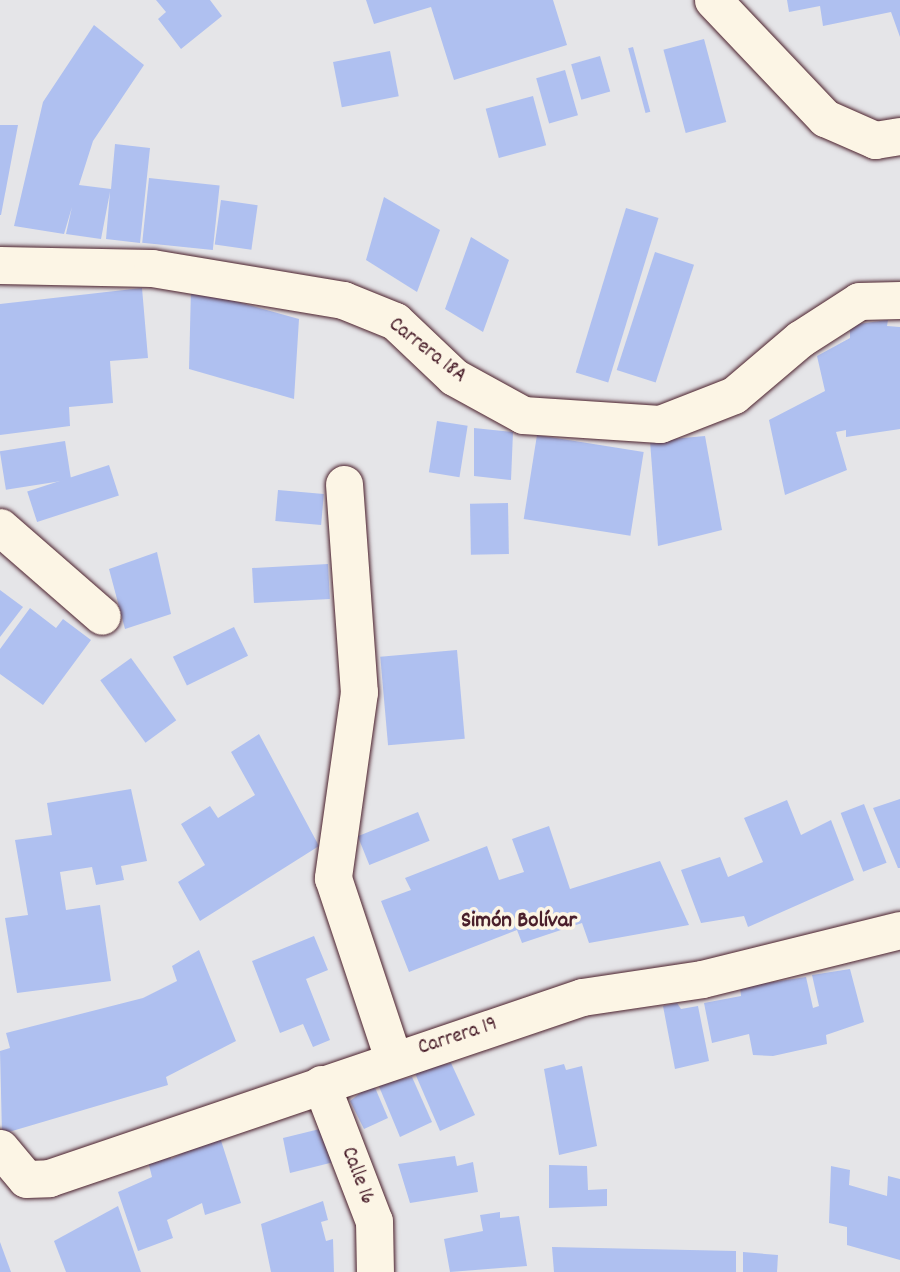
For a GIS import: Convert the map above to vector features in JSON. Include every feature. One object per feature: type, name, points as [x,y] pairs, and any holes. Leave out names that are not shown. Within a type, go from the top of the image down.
[{"type":"street","points":[[713,0],[825,118],[875,140],[900,136]]},
{"type":"street","name":"Carrera 18A","points":[[0,265],[152,268],[343,300],[395,321],[454,377],[523,415],[660,424],[734,394],[800,339],[859,301],[900,300]]},
{"type":"street","points":[[344,484],[359,692],[334,878],[393,1058]]},
{"type":"street","points":[[0,527],[102,615]]},
{"type":"street","name":"Carrera 19","points":[[0,1148],[26,1180],[49,1178],[393,1058],[582,997],[702,979],[900,930]]},
{"type":"street","name":"Calle 16","points":[[321,1084],[374,1221],[375,1272]]},
{"type":"building","points":[[156,0],[210,0],[222,16],[181,49],[158,19],[166,12]]},
{"type":"building","points":[[366,0],[553,0],[567,45],[454,80],[431,7],[374,24]]},
{"type":"building","points":[[787,0],[900,0],[900,37],[891,12],[823,26],[820,6],[789,12]]},
{"type":"building","points":[[94,25],[144,65],[93,141],[79,185],[111,189],[115,144],[150,148],[140,243],[106,239],[110,192],[101,239],[66,234],[72,207],[64,234],[14,226],[43,102]]},
{"type":"building","points":[[704,39],[726,122],[686,133],[663,50]]},
{"type":"building","points":[[633,47],[650,112],[646,113],[628,48]]},
{"type":"building","points":[[390,51],[399,96],[342,107],[333,62]]},
{"type":"building","points":[[600,56],[610,92],[581,100],[571,64]]},
{"type":"building","points":[[565,70],[578,115],[549,123],[536,78]]},
{"type":"building","points":[[533,96],[546,145],[499,158],[486,109]]},
{"type":"building","points":[[0,125],[18,125],[1,215],[0,215]]},
{"type":"building","points":[[149,178],[220,185],[213,250],[142,243]]},
{"type":"building","points":[[384,197],[440,230],[417,292],[366,260]]},
{"type":"building","points":[[221,200],[258,205],[251,250],[215,245]]},
{"type":"building","points":[[626,208],[659,218],[608,382],[576,372]]},
{"type":"building","points":[[471,237],[509,260],[483,332],[445,309]]},
{"type":"building","points":[[655,252],[694,265],[656,383],[617,370]]},
{"type":"building","points":[[142,288],[148,358],[110,361],[113,403],[69,407],[70,426],[0,435],[0,304]]},
{"type":"building","points":[[191,289],[299,319],[294,399],[189,369]]},
{"type":"building","points":[[888,320],[887,326],[900,327],[900,429],[846,437],[846,430],[836,432],[847,470],[785,495],[769,420],[825,391],[817,356],[850,338],[850,325]]},
{"type":"building","points":[[437,421],[468,426],[459,477],[429,472]]},
{"type":"building","points":[[474,428],[513,432],[511,480],[474,476]]},
{"type":"building","points":[[537,435],[644,452],[630,536],[524,519]]},
{"type":"building","points":[[705,436],[722,530],[658,546],[650,441]]},
{"type":"building","points":[[65,441],[71,480],[6,490],[0,451]]},
{"type":"building","points":[[109,465],[119,495],[37,522],[27,492]]},
{"type":"building","points":[[278,490],[324,494],[321,525],[275,521]]},
{"type":"building","points":[[508,503],[509,554],[471,555],[470,504]]},
{"type":"building","points":[[157,552],[171,614],[125,629],[109,569]]},
{"type":"building","points":[[328,564],[330,599],[254,603],[252,568]]},
{"type":"building","points":[[0,590],[23,607],[0,637]]},
{"type":"building","points":[[30,608],[56,628],[63,619],[91,640],[43,705],[0,674],[0,649]]},
{"type":"building","points":[[234,627],[248,656],[187,686],[173,657]]},
{"type":"building","points":[[457,650],[465,739],[388,745],[380,657]]},
{"type":"building","points":[[131,658],[176,720],[146,743],[100,680]]},
{"type":"building","points":[[259,734],[319,846],[200,921],[178,882],[205,865],[181,824],[210,806],[218,818],[255,795],[231,752]]},
{"type":"building","points":[[131,789],[147,861],[121,866],[124,880],[96,885],[92,867],[60,872],[66,910],[100,905],[111,981],[17,993],[5,918],[28,915],[15,840],[52,835],[47,803]]},
{"type":"building","points":[[900,799],[900,868],[898,868],[873,808]]},
{"type":"building","points":[[787,800],[801,835],[831,820],[854,880],[748,927],[744,916],[701,923],[681,870],[720,857],[728,877],[763,862],[744,818]]},
{"type":"building","points":[[864,804],[887,863],[863,872],[841,813]]},
{"type":"building","points":[[418,812],[430,841],[369,865],[358,836]]},
{"type":"building","points":[[549,826],[570,889],[660,861],[689,925],[589,943],[582,923],[522,943],[517,930],[409,972],[381,901],[411,890],[405,878],[487,846],[499,880],[524,872],[512,839]]},
{"type":"building","points":[[314,936],[328,970],[306,979],[330,1040],[313,1047],[303,1024],[280,1033],[252,961]]},
{"type":"building","points":[[199,950],[236,1041],[166,1077],[168,1085],[2,1134],[0,1051],[10,1048],[6,1033],[143,998],[177,981],[172,966]]},
{"type":"building","points":[[850,969],[864,1022],[826,1035],[827,1044],[773,1056],[753,1055],[749,1034],[712,1043],[704,1003],[741,996],[740,987],[806,977],[813,1008],[819,1006],[812,975]]},
{"type":"building","points":[[677,1003],[681,1009],[698,1006],[709,1061],[675,1069],[663,1006]]},
{"type":"building","points":[[451,1063],[475,1115],[440,1131],[414,1071]]},
{"type":"building","points":[[564,1064],[566,1070],[582,1066],[597,1146],[559,1155],[544,1069]]},
{"type":"building","points":[[412,1077],[432,1122],[400,1137],[378,1084]]},
{"type":"building","points":[[373,1083],[388,1118],[364,1129],[350,1101]]},
{"type":"building","points":[[332,1126],[334,1162],[290,1173],[283,1138]]},
{"type":"building","points":[[217,1128],[241,1203],[205,1215],[202,1203],[167,1220],[173,1238],[138,1251],[118,1192],[152,1177],[148,1161],[169,1151],[171,1159],[186,1151],[184,1144]]},
{"type":"building","points":[[455,1156],[457,1166],[473,1162],[478,1192],[410,1203],[398,1164]]},
{"type":"building","points":[[549,1165],[587,1166],[588,1190],[607,1189],[607,1206],[549,1208]]},
{"type":"building","points":[[831,1166],[850,1170],[849,1185],[887,1196],[888,1176],[900,1179],[900,1260],[847,1245],[847,1227],[829,1223]]},
{"type":"building","points":[[323,1201],[328,1220],[321,1222],[326,1241],[333,1239],[334,1272],[271,1272],[261,1224]]},
{"type":"building","points":[[118,1206],[141,1272],[66,1272],[54,1241]]},
{"type":"building","points":[[500,1212],[500,1218],[519,1216],[527,1266],[450,1272],[444,1239],[483,1231],[480,1215]]},
{"type":"building","points":[[0,1242],[11,1272],[0,1272]]},
{"type":"building","points":[[552,1247],[736,1251],[736,1272],[554,1272]]},
{"type":"building","points":[[743,1252],[778,1255],[777,1272],[743,1272]]},
{"type":"district","name":"Simón Bolívar","points":[[519,922]]}]
